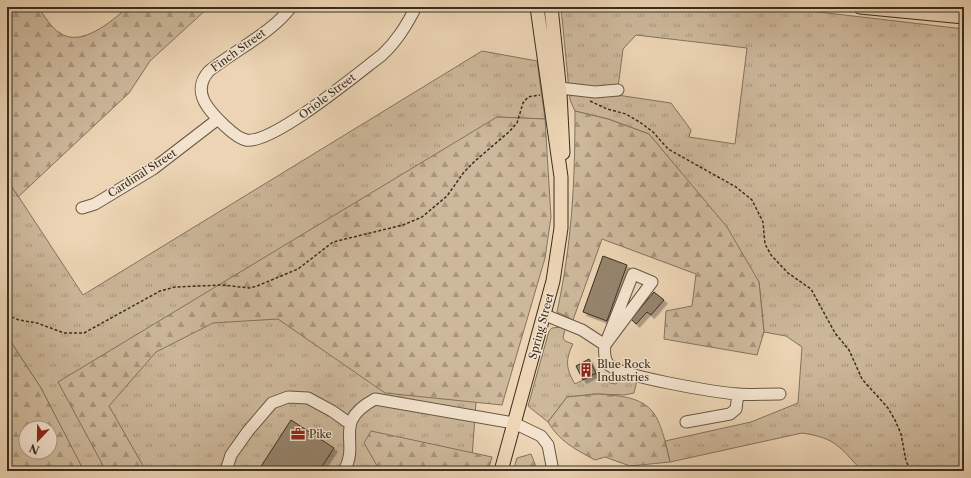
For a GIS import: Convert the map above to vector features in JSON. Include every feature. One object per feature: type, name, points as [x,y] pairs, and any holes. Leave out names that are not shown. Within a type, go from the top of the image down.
[{"type":"main road","name":"Spring Street","points":[[501,471],[544,315],[558,254],[562,197],[561,177],[564,148],[537,7]]},
{"type":"main road","name":"Spring Street","points":[[551,7],[554,91]]},
{"type":"main road","points":[[860,7],[964,17]]},
{"type":"street","name":"Finch Street","points":[[218,119],[203,100],[200,85],[204,77],[222,61],[273,26],[285,16],[291,7]]},
{"type":"street","name":"Oriole Street","points":[[218,119],[246,140],[252,140],[265,135],[293,121],[394,44],[416,7]]},
{"type":"street","points":[[554,91],[595,92],[618,90]]},
{"type":"street","name":"Cardinal Street","points":[[82,208],[95,204],[153,169],[218,119]]},
{"type":"street","points":[[605,345],[652,282],[633,274],[605,345],[604,356],[610,365],[620,370],[663,382],[738,394],[780,394]]},
{"type":"street","points":[[544,315],[582,330],[605,345]]},
{"type":"street","points":[[686,422],[730,414],[736,409],[738,394]]},
{"type":"street","points":[[226,471],[231,455],[248,431],[272,403],[288,397],[308,398],[332,411],[349,423]]},
{"type":"street","points":[[344,471],[349,461],[349,423],[364,405],[375,399],[514,423],[541,436],[548,445],[553,471]]},
{"type":"path","points":[[7,315],[19,320],[38,323],[73,334],[84,333],[160,291],[187,286],[207,287],[223,284],[249,288],[257,286],[298,269],[333,242],[403,225],[422,217],[446,196],[464,172],[475,161],[510,131],[517,123],[523,103],[528,97],[554,91]]},
{"type":"path","points":[[588,100],[608,109],[626,114],[641,123],[653,132],[668,149],[736,187],[752,200],[763,222],[765,244],[771,255],[788,273],[811,289],[835,333],[849,350],[862,379],[888,408],[901,434],[906,461],[911,471]]},
{"type":"green space","points":[[7,7],[38,7],[57,31],[68,37],[77,37],[96,31],[128,7],[209,7],[150,61],[129,93],[18,197],[7,179]]},
{"type":"green space","points":[[561,7],[776,7],[964,29],[964,471],[862,471],[842,450],[830,441],[802,433],[670,462],[665,441],[751,422],[798,403],[802,347],[786,336],[764,332],[759,282],[672,162],[649,134],[608,119],[575,111],[570,100]],"holes":[[[636,35],[747,48],[735,144],[689,137],[691,130],[671,103],[617,95],[623,49]]]},
{"type":"green space","points":[[482,51],[537,61],[545,119],[497,117],[471,471],[46,471],[74,453],[41,388],[7,336],[7,179],[83,295]]},
{"type":"green space","points":[[575,111],[608,119],[649,134],[727,227],[759,282],[764,332],[757,355],[664,339],[666,311],[692,306],[696,274],[602,239],[573,320],[557,312],[566,261],[572,212]]},
{"type":"green space","points":[[497,117],[545,119],[551,217],[545,258],[502,405],[385,393],[278,319],[213,323],[156,352],[109,406],[146,471],[106,471],[58,382]]},
{"type":"green space","points":[[561,327],[565,329],[563,338],[565,341],[573,344],[568,360],[568,369],[575,384],[596,373],[610,383],[616,384],[621,377],[637,380],[634,393],[624,395],[597,394],[567,397],[548,422],[528,406],[549,331],[552,328]]},
{"type":"green space","points":[[7,336],[41,388],[58,420],[18,420],[18,460],[58,460],[58,421],[84,471],[7,471]]},
{"type":"green space","points":[[597,394],[631,398],[650,409],[657,418],[662,429],[670,462],[630,466],[605,457],[595,460],[563,440],[548,422],[567,397]]},
{"type":"green space","points":[[371,431],[492,457],[488,471],[380,471],[364,443]]},
{"type":"green space","points":[[531,454],[535,464],[535,471],[513,471],[517,458]]},
{"type":"building","points":[[603,256],[627,265],[607,321],[583,312]]},
{"type":"building","points":[[654,292],[664,300],[651,315],[647,312],[636,324],[631,319]]},
{"type":"building","name":"Blue Rock Industries","points":[[589,359],[596,373],[583,380],[576,366]]},
{"type":"building","name":"Pike","points":[[291,420],[334,448],[319,471],[258,471]]},
{"type":"place","name":"Blue Rock Industries","points":[[586,370]]},
{"type":"place","name":"Pike","points":[[298,434]]}]
